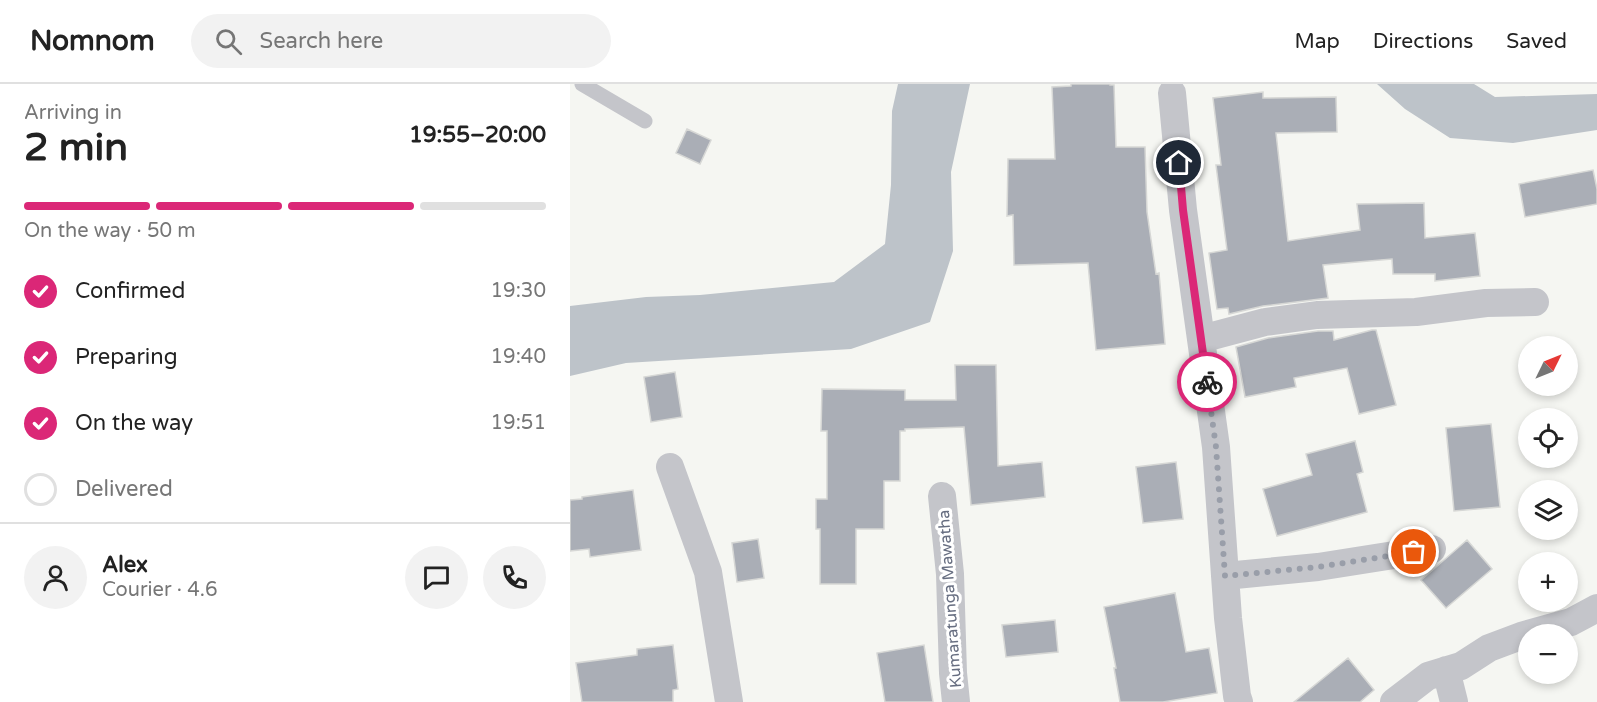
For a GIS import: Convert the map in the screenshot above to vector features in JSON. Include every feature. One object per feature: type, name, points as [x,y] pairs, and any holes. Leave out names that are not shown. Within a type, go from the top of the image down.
[{"type":"street","points":[[1172,93],[1183,210],[1216,447],[1228,618],[1236,696],[1239,702]]},
{"type":"street","points":[[1201,339],[1265,322],[1317,315],[1416,312],[1486,303],[1535,302]]},
{"type":"street","points":[[670,467],[708,572],[729,702]]},
{"type":"street","name":"Kumaratunga Mawatha","points":[[942,496],[950,574],[956,702]]},
{"type":"street","points":[[1225,576],[1318,567],[1432,549]]},
{"type":"street","points":[[1394,702],[1428,675],[1461,666],[1490,648],[1521,636],[1571,622],[1597,608]]},
{"type":"street","points":[[1446,670],[1454,702]]},
{"type":"lane","points":[[582,84],[645,121]]},
{"type":"shaded area","points":[[898,84],[970,84],[951,172],[953,251],[930,322],[851,349],[626,363],[570,376],[570,306],[646,297],[700,295],[834,282],[885,244],[891,185],[892,111]]},
{"type":"shaded area","points":[[1377,84],[1474,84],[1495,97],[1597,94],[1597,130],[1513,143],[1450,138],[1405,109]]},
{"type":"building","points":[[1071,84],[1114,85],[1116,147],[1145,147],[1147,212],[1156,274],[1159,273],[1165,344],[1096,350],[1088,263],[1014,265],[1013,215],[1007,216],[1008,159],[1055,159],[1052,87],[1071,86]]},
{"type":"building","points":[[1263,92],[1263,98],[1336,97],[1337,132],[1276,133],[1288,241],[1360,230],[1357,204],[1424,203],[1425,238],[1475,233],[1480,276],[1435,281],[1435,274],[1393,274],[1392,259],[1323,265],[1328,298],[1263,306],[1229,314],[1228,308],[1217,309],[1209,253],[1227,250],[1216,165],[1221,165],[1213,98]]},
{"type":"building","points":[[687,129],[711,140],[700,164],[676,153]]},
{"type":"building","points":[[1593,170],[1597,204],[1525,217],[1519,184]]},
{"type":"building","points":[[1376,330],[1396,405],[1359,414],[1347,368],[1294,378],[1296,387],[1245,397],[1236,347],[1268,338],[1318,331],[1333,331],[1334,340]]},
{"type":"building","points":[[955,365],[996,365],[998,466],[1042,462],[1045,497],[971,505],[964,427],[905,429],[905,431],[900,431],[900,481],[884,481],[884,529],[856,529],[856,584],[820,584],[820,529],[816,529],[816,499],[827,499],[827,431],[821,431],[822,389],[905,390],[905,400],[956,400]]},
{"type":"building","points":[[675,372],[682,417],[651,422],[644,377]]},
{"type":"building","points":[[1491,424],[1500,507],[1454,511],[1446,428]]},
{"type":"building","points":[[1355,441],[1363,472],[1357,474],[1367,512],[1277,536],[1263,489],[1312,475],[1306,454]]},
{"type":"building","points":[[1176,462],[1183,519],[1143,523],[1136,467]]},
{"type":"building","points":[[633,490],[641,550],[590,557],[589,549],[570,551],[570,500]]},
{"type":"building","points":[[758,539],[764,578],[737,582],[732,543]]},
{"type":"building","points":[[1467,540],[1492,569],[1446,608],[1421,580]]},
{"type":"building","points":[[1175,593],[1186,652],[1209,648],[1217,693],[1163,702],[1120,702],[1104,607]]},
{"type":"building","points":[[1055,620],[1058,652],[1006,657],[1002,625]]},
{"type":"building","points":[[673,645],[678,689],[673,690],[673,702],[582,702],[576,663],[637,655],[637,649]]},
{"type":"building","points":[[924,645],[933,702],[885,702],[877,653]]},
{"type":"building","points":[[1348,658],[1374,690],[1360,702],[1294,702]]},
{"type":"way so far","points":[[1207,382],[1216,447],[1225,576],[1318,567],[1414,552]]},
{"type":"route","points":[[1179,163],[1183,210],[1207,382]]}]
